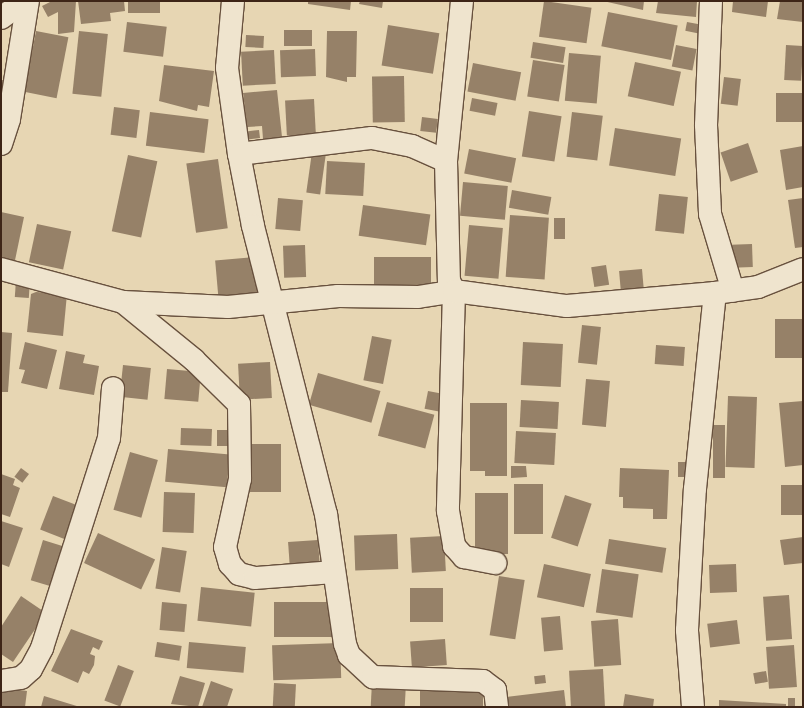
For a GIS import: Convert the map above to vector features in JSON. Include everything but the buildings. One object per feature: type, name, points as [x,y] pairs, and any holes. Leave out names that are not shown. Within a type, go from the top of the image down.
[{"type":"street","points":[[4,11],[24,1]]},
{"type":"street","points":[[1,144],[9,119],[28,1]]},
{"type":"street","points":[[233,1],[227,68],[239,154],[326,514],[333,572],[345,644],[349,655],[367,673],[387,680],[483,681],[494,690],[497,707]]},
{"type":"street","points":[[462,1],[446,161],[449,282],[454,291],[450,530],[454,546],[464,557],[495,563]]},
{"type":"street","points":[[693,707],[687,630],[694,504],[724,292],[710,214],[706,125],[711,1]]},
{"type":"street","points":[[239,154],[372,138],[412,146],[446,161]]},
{"type":"street","points":[[1,269],[123,302],[228,307],[338,296],[418,297],[454,291],[567,306],[724,292],[758,287],[803,269]]},
{"type":"street","points":[[123,302],[194,360],[239,404],[240,479],[224,547],[230,564],[240,574],[255,578],[333,572]]},
{"type":"street","points":[[1,681],[21,678],[31,669],[42,648],[109,438],[113,388]]}]
